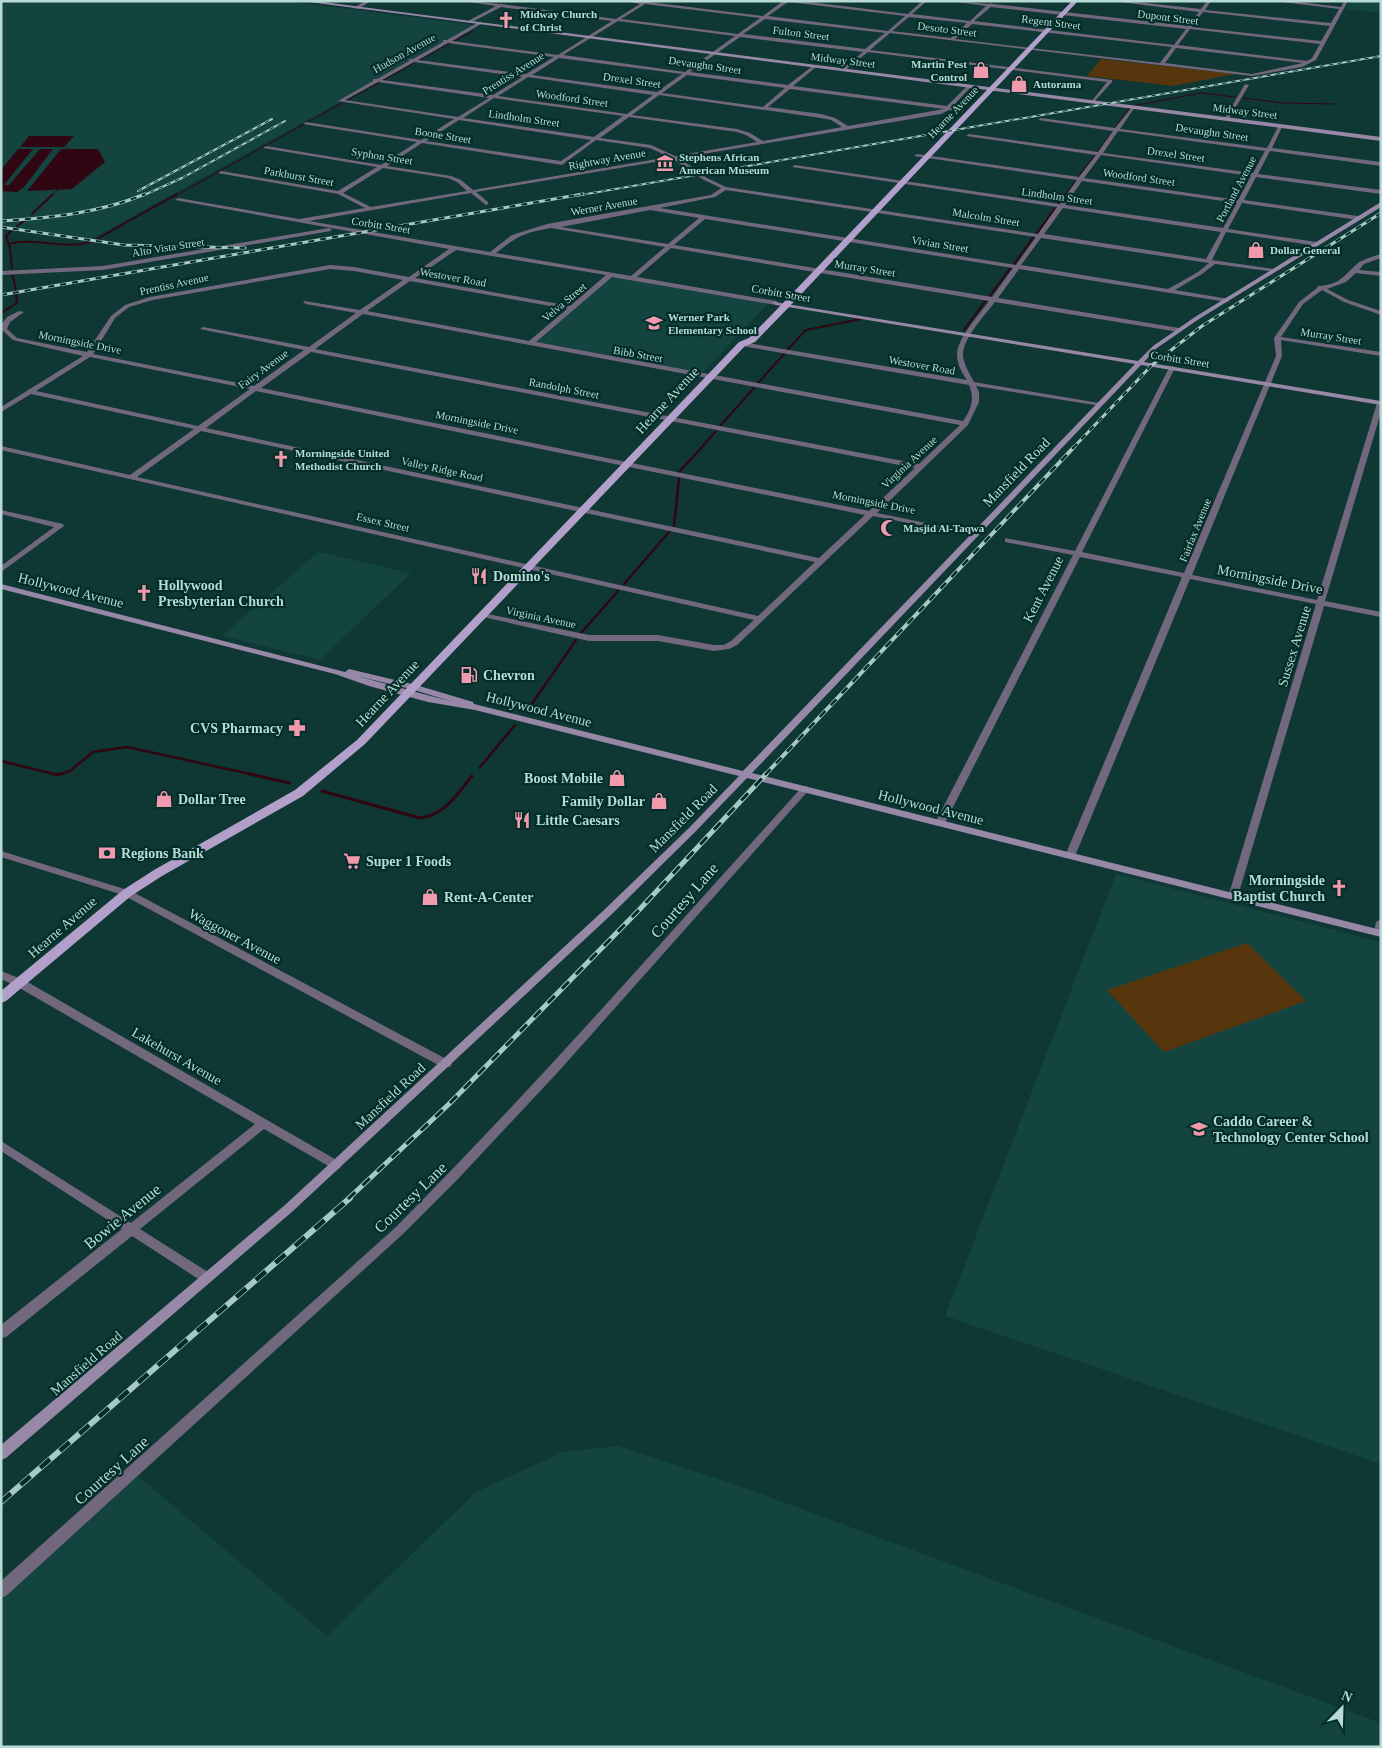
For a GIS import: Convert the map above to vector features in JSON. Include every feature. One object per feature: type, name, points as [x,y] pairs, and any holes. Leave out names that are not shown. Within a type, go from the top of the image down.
[{"type":"main road","name":"Midway Street","points":[[303,1],[1381,139]]},
{"type":"main road","name":"Hearne Avenue","points":[[1060,13],[1067,1]]},
{"type":"main road","name":"Hearne Avenue","points":[[849,226],[983,88],[1029,50],[1043,31],[1060,13],[1075,1]]},
{"type":"main road","name":"Hearne Avenue","points":[[1,998],[126,893],[299,793],[347,755],[742,344],[752,340],[787,304],[991,89],[1021,49],[1043,31]]},
{"type":"main road","name":"Mansfield Road","points":[[1,1454],[336,1165],[621,899],[692,830],[1154,347],[1381,204]]},
{"type":"main road","points":[[832,244],[844,232]]},
{"type":"main road","points":[[802,276],[814,263]]},
{"type":"main road","points":[[770,309],[782,296]]},
{"type":"main road","name":"Corbitt Street","points":[[776,302],[1381,403]]},
{"type":"main road","name":"Hearne Avenue","points":[[742,344],[743,338],[751,329]]},
{"type":"main road","name":"Hollywood Avenue","points":[[1,586],[338,672],[362,682],[410,690],[459,707],[476,707],[1233,897],[1380,930]]},
{"type":"street","points":[[356,8],[369,1]]},
{"type":"street","name":"Fulton Street","points":[[464,1],[1110,81],[1093,102]]},
{"type":"street","points":[[470,22],[508,1]]},
{"type":"street","name":"Desoto Street","points":[[627,1],[1249,75],[1264,74],[1310,62]]},
{"type":"street","points":[[571,175],[562,163],[788,1]]},
{"type":"street","name":"Regent Street","points":[[788,1],[1310,62]]},
{"type":"street","points":[[844,70],[925,1]]},
{"type":"street","name":"Dupont Street","points":[[952,1],[1323,43]]},
{"type":"street","points":[[951,40],[993,1]]},
{"type":"street","points":[[1114,1],[1333,25]]},
{"type":"street","points":[[1161,65],[1209,1]]},
{"type":"street","points":[[1276,1],[1342,8]]},
{"type":"street","points":[[1310,62],[1323,43],[1346,1]]},
{"type":"street","name":"Prentiss Avenue","points":[[339,193],[645,2]]},
{"type":"street","name":"Hudson Avenue","points":[[340,101],[478,24]]},
{"type":"street","name":"Devaughn Street","points":[[445,41],[962,110]]},
{"type":"street","name":"Drexel Street","points":[[411,60],[828,117],[847,128]]},
{"type":"street","points":[[764,108],[814,66]]},
{"type":"street","name":"Woodford Street","points":[[376,80],[737,131],[748,134],[763,143]]},
{"type":"street","points":[[1226,119],[1247,85]]},
{"type":"street","points":[[949,108],[969,87]]},
{"type":"street","name":"Lindholm Street","points":[[340,101],[651,147],[673,158],[697,175]]},
{"type":"street","name":"Virginia Avenue","points":[[482,615],[581,637],[658,638],[714,648],[726,647],[734,643],[966,424],[975,411],[976,394],[960,357],[960,347],[967,334],[1101,154],[1133,107]]},
{"type":"street","name":"Rightway Avenue","points":[[298,221],[763,143],[941,112],[949,108]]},
{"type":"street","name":"Devaughn Street","points":[[1041,120],[1381,164]]},
{"type":"street","name":"Boone Street","points":[[306,124],[562,163]]},
{"type":"street","name":"Portland Avenue","points":[[1211,261],[1225,230],[1281,126]]},
{"type":"street","name":"Drexel Street","points":[[969,136],[1381,192]]},
{"type":"street","name":"Syphon Street","points":[[266,148],[454,179],[486,203]]},
{"type":"street","name":"Woodford Street","points":[[917,156],[1358,218]]},
{"type":"street","name":"Lindholm Street","points":[[794,167],[1317,244]]},
{"type":"street","name":"Parkhurst Street","points":[[221,173],[339,193],[371,208]]},
{"type":"street","name":"Malcolm Street","points":[[697,175],[725,188],[1274,271]]},
{"type":"street","name":"Werner Avenue","points":[[491,254],[520,233],[547,226],[713,196],[725,188]]},
{"type":"street","name":"Corbitt Street","points":[[178,200],[776,302]]},
{"type":"street","name":"Vivian Street","points":[[649,208],[1227,300]]},
{"type":"street","points":[[633,278],[703,217]]},
{"type":"street","name":"Murray Street","points":[[547,226],[1179,330]]},
{"type":"street","name":"Alto Vista Street","points":[[1,272],[103,268],[337,228]]},
{"type":"street","name":"Fairy Avenue","points":[[132,477],[359,313],[454,248]]},
{"type":"street","name":"Fairfax Avenue","points":[[1070,856],[1267,384],[1278,356],[1277,338],[1295,309],[1313,292],[1344,281],[1366,261],[1381,256]]},
{"type":"street","points":[[1170,290],[1200,273],[1211,261]]},
{"type":"street","name":"Prentiss Avenue","points":[[1,410],[89,355],[116,314],[133,303],[170,294],[330,267]]},
{"type":"street","name":"Westover Road","points":[[330,267],[354,269],[572,308]]},
{"type":"street","points":[[1355,271],[1381,274]]},
{"type":"street","name":"Velva Street","points":[[530,344],[611,274]]},
{"type":"street","points":[[1315,284],[1346,301],[1381,313]]},
{"type":"street","name":"Bibb Street","points":[[306,302],[966,424]]},
{"type":"street","name":"Morningside Drive","points":[[21,312],[6,322],[4,329],[9,336],[31,344],[975,534]]},
{"type":"street","name":"Randolph Street","points":[[203,329],[921,467]]},
{"type":"street","name":"Murray Street","points":[[1277,338],[1381,354]]},
{"type":"street","name":"Westover Road","points":[[742,344],[1099,405]]},
{"type":"street","name":"Kent Avenue","points":[[940,823],[1172,368]]},
{"type":"street","name":"Valley Ridge Road","points":[[29,392],[821,560]]},
{"type":"street","name":"Sussex Avenue","points":[[1233,897],[1381,403]]},
{"type":"street","name":"Essex Street","points":[[1,448],[760,619]]},
{"type":"street","points":[[1,512],[60,526],[1,570]]},
{"type":"street","name":"Morningside Drive","points":[[1008,540],[1381,615]]},
{"type":"street","name":"Courtesy Lane","points":[[1,1591],[400,1230],[459,1172],[625,991],[805,789]]},
{"type":"street","name":"Waggoner Avenue","points":[[1,854],[126,893],[446,1064]]},
{"type":"street","name":"Lakehurst Avenue","points":[[1,975],[20,983],[336,1165]]},
{"type":"street","name":"Bowie Avenue","points":[[1,1333],[264,1123]]},
{"type":"street","points":[[1,1145],[207,1278]]},
{"type":"shaded area","points":[[1,1],[287,1],[479,26],[93,238],[1,225]]},
{"type":"shaded area","points":[[1351,1],[1381,1],[1381,13],[1346,9]]},
{"type":"shaded area","points":[[1101,59],[1235,74],[1173,86],[1087,76]]},
{"type":"shaded area","points":[[29,136],[74,136],[64,147],[20,147]]},
{"type":"shaded area","points":[[18,149],[33,149],[4,185],[9,185],[40,149],[53,149],[24,187],[17,192],[1,191],[1,170]]},
{"type":"shaded area","points":[[61,149],[98,149],[105,162],[72,189],[27,191]]},
{"type":"shaded area","name":"Werner Park Elementary School","points":[[613,276],[769,303],[702,373],[535,343]]},
{"type":"shaded area","points":[[318,552],[411,573],[320,660],[222,636]]},
{"type":"shaded area","name":"Caddo Career & Technology Center School","points":[[1116,874],[1381,942],[1381,1464],[945,1316]]},
{"type":"shaded area","points":[[1247,943],[1306,1001],[1164,1052],[1107,990]]},
{"type":"shaded area","points":[[618,1446],[734,1484],[1381,1723],[1381,1747],[1,1747],[1,1600],[138,1476],[327,1636],[476,1492],[563,1452]]},
{"type":"waterway","points":[[454,41],[473,31]]},
{"type":"waterway","points":[[420,60],[450,43]]},
{"type":"waterway","points":[[384,80],[416,62]]},
{"type":"waterway","points":[[346,101],[380,82]]},
{"type":"waterway","points":[[1132,106],[1201,93],[1235,97]]},
{"type":"waterway","points":[[1243,98],[1283,103],[1334,104]]},
{"type":"waterway","points":[[175,196],[342,103]]},
{"type":"waterway","points":[[1115,128],[1129,108]]},
{"type":"waterway","points":[[1097,152],[1113,131]]},
{"type":"waterway","points":[[1078,177],[1095,155]]},
{"type":"waterway","points":[[1064,196],[1076,180]]},
{"type":"waterway","points":[[53,194],[58,189]]},
{"type":"waterway","points":[[32,214],[53,194]]},
{"type":"waterway","points":[[95,240],[177,194]]},
{"type":"waterway","points":[[1058,204],[1065,194]]},
{"type":"waterway","points":[[1037,233],[1056,207]]},
{"type":"waterway","points":[[17,226],[25,220]]},
{"type":"waterway","points":[[11,231],[6,236],[10,248],[12,268]]},
{"type":"waterway","points":[[1014,264],[1034,236]]},
{"type":"waterway","points":[[9,244],[29,242],[70,245],[90,242]]},
{"type":"waterway","points":[[989,297],[1011,267]]},
{"type":"waterway","points":[[12,273],[16,290]]},
{"type":"waterway","points":[[1,313],[17,303],[16,295]]},
{"type":"waterway","points":[[964,330],[986,300]]},
{"type":"waterway","points":[[788,349],[806,330],[861,319]]},
{"type":"waterway","points":[[1,346],[1,355]]},
{"type":"waterway","points":[[758,383],[785,353]]},
{"type":"waterway","points":[[720,426],[754,388]]},
{"type":"waterway","points":[[701,448],[716,431]]},
{"type":"waterway","points":[[679,472],[702,447]]},
{"type":"waterway","points":[[674,526],[679,478]]},
{"type":"waterway","points":[[624,584],[669,532]]},
{"type":"waterway","points":[[581,633],[618,591]]},
{"type":"waterway","points":[[527,711],[576,640]]},
{"type":"waterway","points":[[480,767],[515,725]]},
{"type":"waterway","points":[[61,774],[70,771],[93,752],[127,747],[255,775]]},
{"type":"waterway","points":[[1,761],[58,775],[61,774]]},
{"type":"waterway","points":[[54,774],[61,774]]},
{"type":"waterway","points":[[249,774],[290,783]]},
{"type":"waterway","points":[[322,791],[420,818],[437,813],[450,803],[472,776]]},
{"type":"railway","points":[[575,196],[1381,56]]},
{"type":"railway","points":[[138,191],[272,119]]},
{"type":"railway","points":[[142,196],[182,178],[285,121]]},
{"type":"railway","points":[[1,221],[74,214],[110,206],[145,194]]},
{"type":"railway","points":[[1,295],[583,194]]},
{"type":"railway","points":[[1073,448],[1152,365],[1202,326],[1381,213]]},
{"type":"railway","points":[[1,227],[124,245],[245,248]]},
{"type":"railway","points":[[765,775],[1074,447]]},
{"type":"railway","points":[[348,1199],[449,1104],[639,910],[766,774]]},
{"type":"railway","points":[[1,1502],[350,1198]]},
{"type":"place","name":"Midway Church of Christ","points":[[506,20]]},
{"type":"place","name":"Martin Pest Control","points":[[981,70]]},
{"type":"place","name":"Autorama","points":[[1019,84]]},
{"type":"place","name":"Stephens African American Museum","points":[[665,163]]},
{"type":"place","name":"Dollar General","points":[[1256,250]]},
{"type":"place","name":"Werner Park Elementary School","points":[[654,323]]},
{"type":"place","name":"Morningside United Methodist Church","points":[[281,459]]},
{"type":"place","name":"Masjid Al-Taqwa","points":[[889,528]]},
{"type":"place","name":"Domino's","points":[[479,576]]},
{"type":"place","name":"Hollywood Presbyterian Church","points":[[144,593]]},
{"type":"place","name":"Chevron","points":[[469,675]]},
{"type":"place","name":"CVS Pharmacy","points":[[297,728]]},
{"type":"place","name":"Boost Mobile","points":[[617,778]]},
{"type":"place","name":"Dollar Tree","points":[[164,799]]},
{"type":"place","name":"Family Dollar","points":[[659,801]]},
{"type":"place","name":"Little Caesars","points":[[522,820]]},
{"type":"place","name":"Regions Bank","points":[[107,853]]},
{"type":"place","name":"Super 1 Foods","points":[[352,861]]},
{"type":"place","name":"Morningside Baptist Church","points":[[1339,888]]},
{"type":"place","name":"Rent-A-Center","points":[[430,897]]},
{"type":"place","name":"Caddo Career & Technology Center School","points":[[1199,1129]]}]
